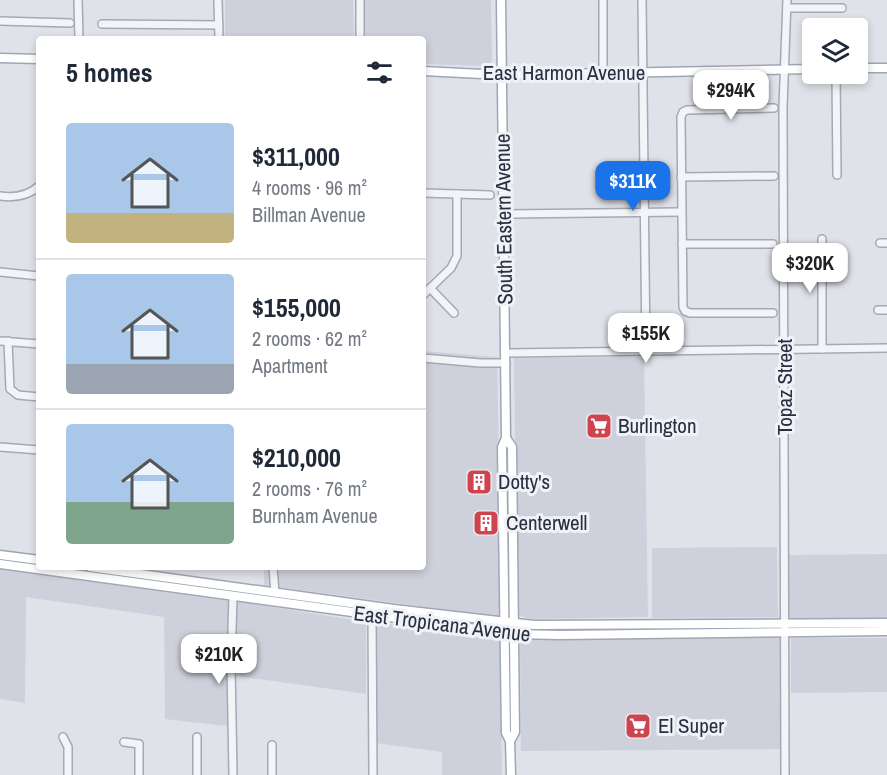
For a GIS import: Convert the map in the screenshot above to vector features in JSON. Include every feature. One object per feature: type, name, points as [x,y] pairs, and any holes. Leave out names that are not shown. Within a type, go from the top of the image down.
[{"type":"main road","name":"South Eastern Avenue","points":[[501,0],[506,358],[506,438],[502,447],[502,499],[506,732],[510,741],[511,775]]},
{"type":"main road","points":[[0,58],[36,59]]},
{"type":"main road","points":[[868,68],[887,68]]},
{"type":"main road","name":"East Harmon Avenue","points":[[426,71],[502,75],[802,69]]},
{"type":"main road","name":"South Eastern Avenue","points":[[506,438],[512,447],[513,483],[514,732],[510,741]]},
{"type":"main road","points":[[502,456],[507,463],[508,481],[513,483]]},
{"type":"main road","points":[[502,499],[507,501],[508,521],[513,528]]},
{"type":"main road","points":[[0,555],[36,560]]},
{"type":"main road","points":[[0,564],[36,569]]},
{"type":"main road","points":[[40,570],[60,573],[93,570]]},
{"type":"main road","name":"East Tropicana Avenue","points":[[93,570],[211,593],[514,634],[647,634],[887,623]]},
{"type":"main road","name":"East Tropicana Avenue","points":[[93,570],[137,573],[370,606],[514,623],[551,625],[681,623],[887,631]]},
{"type":"main road","points":[[211,593],[218,590],[233,591],[237,587]]},
{"type":"main road","points":[[233,596],[236,593],[250,594],[257,590]]},
{"type":"main road","points":[[346,612],[352,609],[368,610],[370,606]]},
{"type":"main road","points":[[372,616],[375,612],[388,613],[394,609]]},
{"type":"main road","points":[[647,634],[653,630],[676,627],[681,623]]},
{"type":"main road","points":[[602,634],[645,629],[648,628],[648,624]]},
{"type":"street","points":[[78,0],[79,36]]},
{"type":"street","points":[[218,0],[219,36]]},
{"type":"street","points":[[360,0],[360,36]]},
{"type":"street","points":[[603,0],[603,73]]},
{"type":"street","points":[[642,0],[646,352]]},
{"type":"street","points":[[787,4],[842,8]]},
{"type":"street","name":"Topaz Street","points":[[785,775],[784,69],[787,4]]},
{"type":"street","points":[[0,21],[70,23]]},
{"type":"street","points":[[102,24],[219,27]]},
{"type":"street","points":[[836,84],[837,175]]},
{"type":"street","points":[[773,312],[690,313],[683,307],[681,117],[682,112],[687,110],[774,108]]},
{"type":"street","points":[[681,177],[774,176]]},
{"type":"street","points":[[0,196],[21,196],[36,189]]},
{"type":"street","points":[[426,193],[490,195]]},
{"type":"street","points":[[426,292],[451,268],[457,255],[457,194]]},
{"type":"street","points":[[504,214],[681,212]]},
{"type":"street","points":[[822,239],[822,349]]},
{"type":"street","points":[[682,244],[774,244]]},
{"type":"street","points":[[0,272],[36,276]]},
{"type":"street","points":[[430,288],[454,313]]},
{"type":"street","points":[[878,310],[887,310]]},
{"type":"street","points":[[36,344],[4,341],[10,389],[13,393],[36,397]]},
{"type":"street","points":[[426,358],[480,363],[506,358],[646,352],[887,348]]},
{"type":"street","points":[[0,447],[36,450]]},
{"type":"street","points":[[273,570],[275,593]]},
{"type":"street","points":[[233,596],[231,675],[233,775]]},
{"type":"street","points":[[372,616],[373,775]]},
{"type":"street","points":[[63,737],[68,747],[68,775]]},
{"type":"street","points":[[196,737],[197,775]]},
{"type":"street","points":[[124,742],[139,744],[139,775]]},
{"type":"street","points":[[272,745],[272,775]]},
{"type":"shaded area","points":[[225,0],[353,0],[354,36],[225,36]]},
{"type":"shaded area","points":[[364,0],[491,0],[492,61],[485,66],[426,64],[426,36],[365,36]]},
{"type":"shaded area","points":[[426,351],[497,357],[502,610],[499,617],[264,585],[264,570],[426,570]]},
{"type":"shaded area","points":[[644,357],[648,617],[531,619],[517,615],[514,358]]},
{"type":"shaded area","points":[[777,547],[778,617],[652,618],[652,548]]},
{"type":"shaded area","points":[[887,554],[887,618],[789,619],[789,555]]},
{"type":"shaded area","points":[[0,569],[228,601],[227,726],[165,719],[164,617],[26,597],[25,703],[0,699]]},
{"type":"shaded area","points":[[236,601],[366,622],[366,694],[237,676]]},
{"type":"shaded area","points":[[375,622],[500,641],[502,775],[442,775],[442,752],[376,743]]},
{"type":"shaded area","points":[[781,637],[782,749],[521,751],[520,639]]},
{"type":"shaded area","points":[[791,638],[887,638],[887,692],[791,693]]},
{"type":"place","name":"Burlington","points":[[599,426]]},
{"type":"place","name":"Dotty's","points":[[479,482]]},
{"type":"place","name":"Centerwell","points":[[486,523]]},
{"type":"place","name":"El Super","points":[[638,726]]}]
